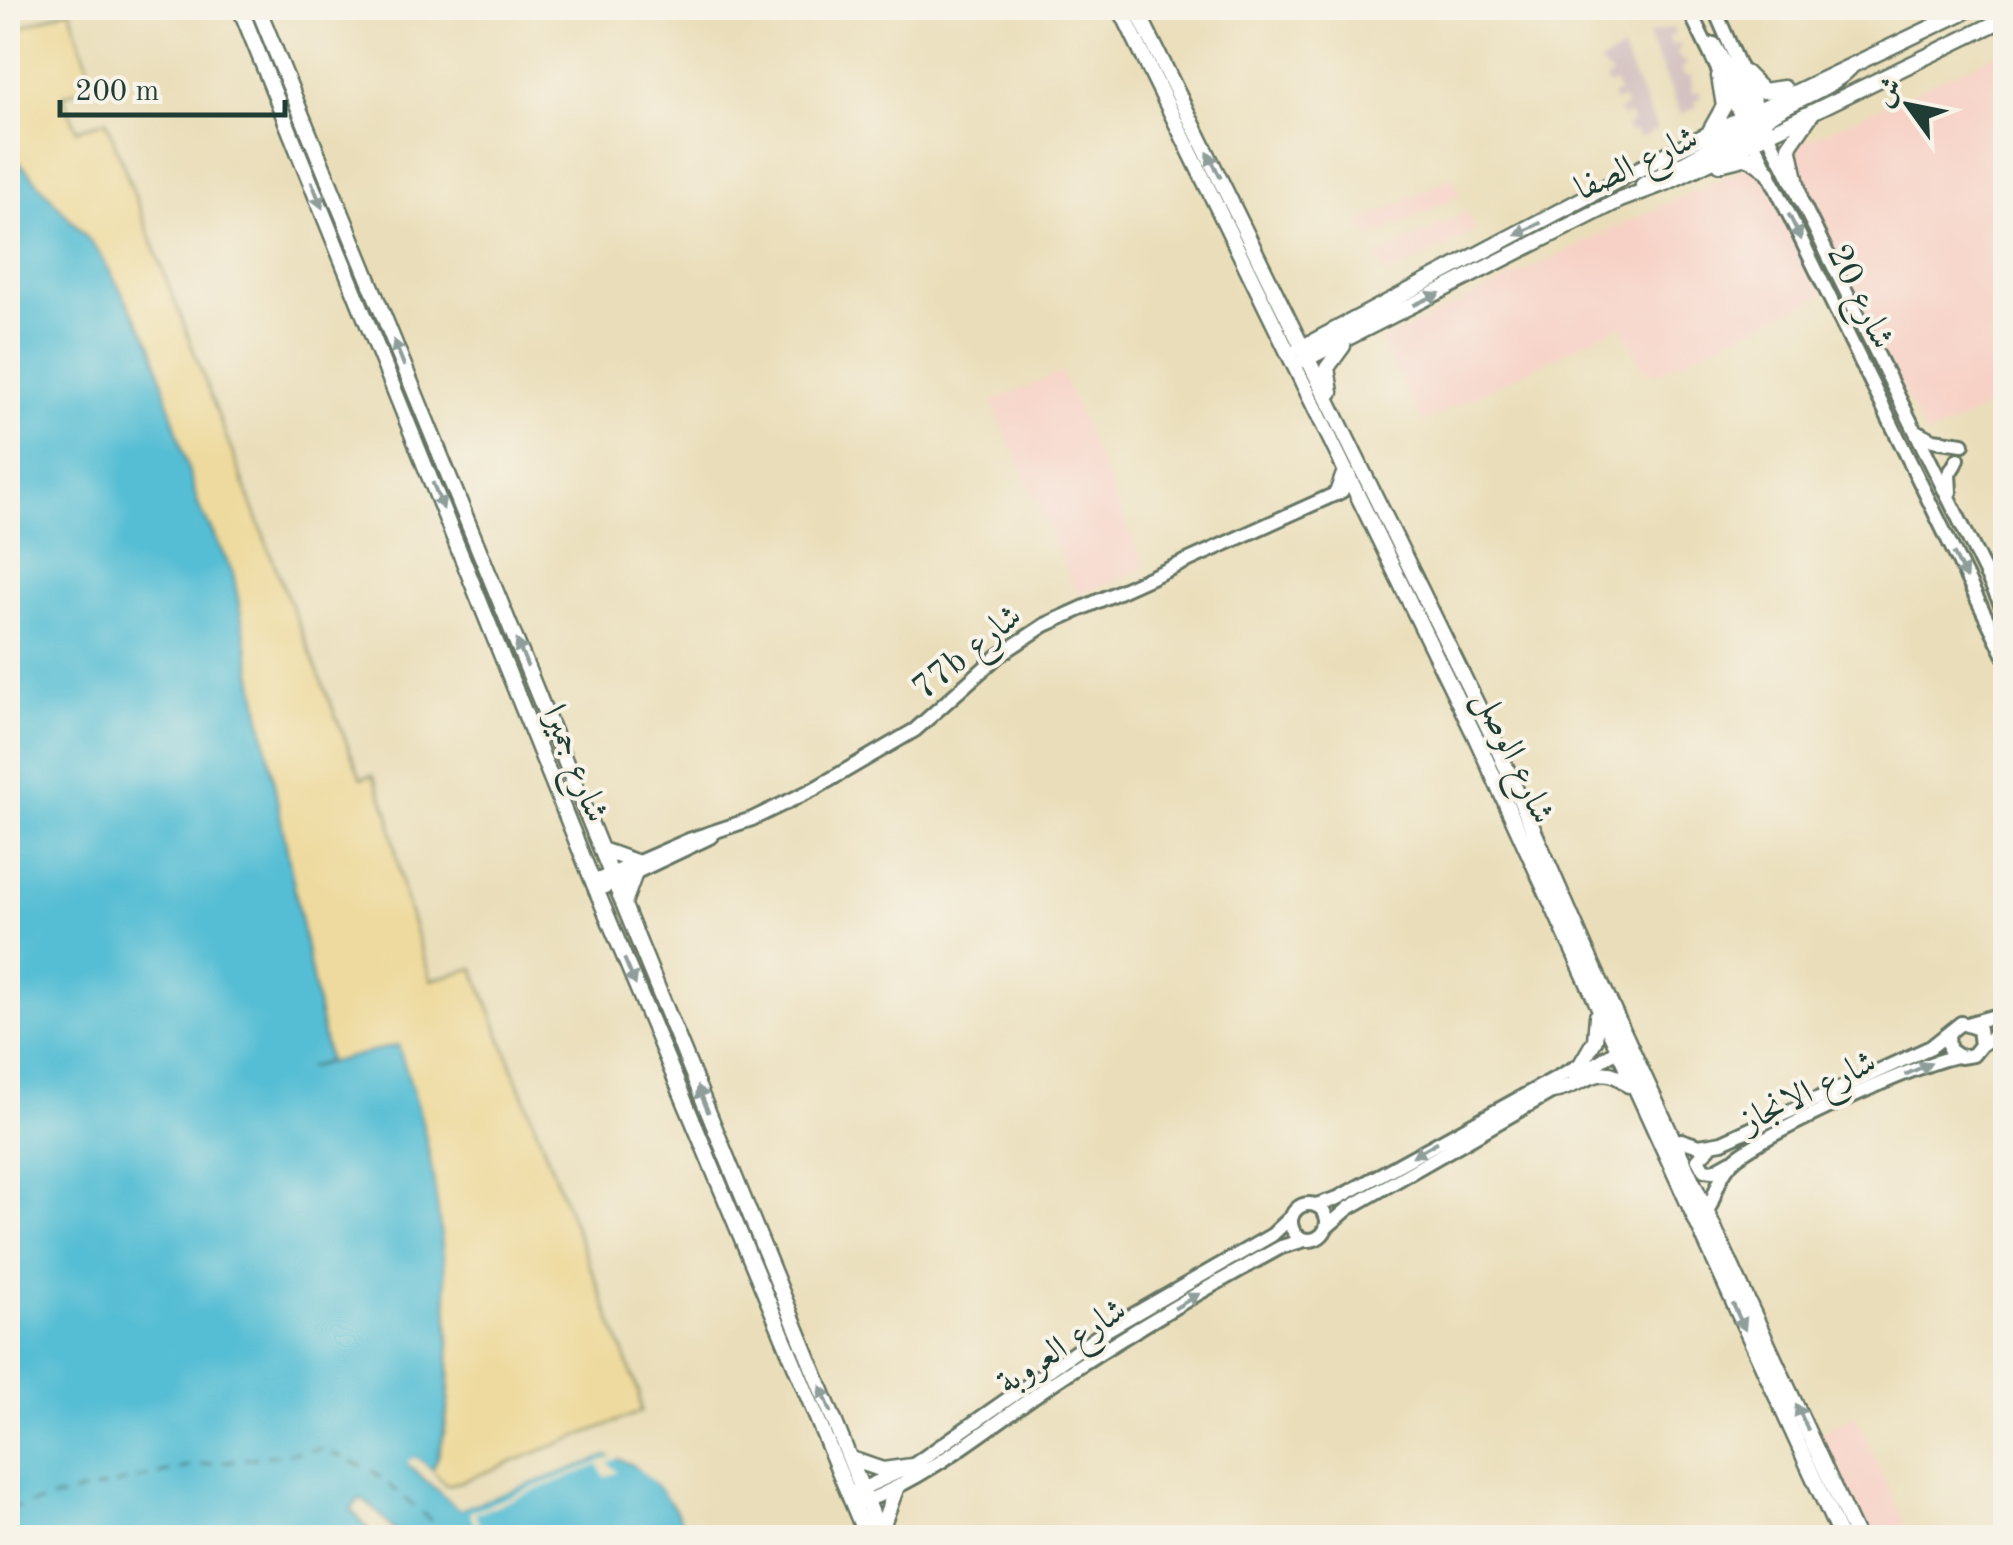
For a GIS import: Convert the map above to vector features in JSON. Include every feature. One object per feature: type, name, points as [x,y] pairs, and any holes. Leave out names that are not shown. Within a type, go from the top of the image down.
[{"type":"main road","name":"شارع جميرا","points":[[258,8],[850,1459],[858,1498]]},
{"type":"main road","name":"شارع الوصل","points":[[1120,8],[1240,249],[1339,422],[1483,718],[1622,1046],[1857,1538]]},
{"type":"main road","name":"شارع الوصل","points":[[1133,8],[1286,313],[1298,354],[1344,466],[1480,749],[1596,1005],[1622,1046],[1636,1095],[1782,1422],[1842,1538]]},
{"type":"main road","name":"شارع الصفا","points":[[1361,322],[1620,200],[1668,182],[1755,120],[1854,64],[1972,8]]},
{"type":"main road","name":"شارع جميرا","points":[[242,12],[755,1283],[876,1536]]},
{"type":"main road","points":[[242,12],[254,21],[270,60],[278,57]]},
{"type":"main road","name":"شارع الصفا","points":[[1298,354],[1707,134],[1818,105],[2006,18]]},
{"type":"main road","points":[[1745,73],[1770,92],[1831,66],[1854,64]]},
{"type":"main road","points":[[1707,134],[1724,106],[1719,76]]},
{"type":"main road","points":[[273,89],[283,90],[302,134],[314,145]]},
{"type":"main road","points":[[1800,198],[1789,146],[1818,105]]},
{"type":"main road","points":[[1620,200],[1755,120]]},
{"type":"main road","points":[[1668,182],[1742,157],[1769,172]]},
{"type":"main road","points":[[1286,313],[1299,327],[1311,330],[1361,322]]},
{"type":"main road","points":[[1339,422],[1327,368],[1361,322]]},
{"type":"main road","points":[[1337,493],[1345,480],[1344,466]]},
{"type":"main road","points":[[1402,588],[1416,601],[1473,715],[1483,718]]},
{"type":"main road","points":[[1480,749],[1491,752],[1543,866],[1557,885]]},
{"type":"main road","points":[[602,850],[635,868],[624,904]]},
{"type":"main road","points":[[1581,1064],[1596,1040],[1596,1005]]},
{"type":"main road","points":[[1552,1091],[1607,1072],[1619,1076],[1636,1095]]},
{"type":"main road","points":[[1816,1449],[1837,1460]]},
{"type":"main road","points":[[850,1459],[883,1470],[912,1466]]},
{"type":"main road","points":[[876,1536],[896,1489]]},
{"type":"street","points":[[1688,8],[1719,76],[1755,120]]},
{"type":"street","points":[[1714,8],[1745,73],[1755,120]]},
{"type":"street","points":[[1696,26],[1713,43],[1755,120]]},
{"type":"street","name":"شارع 20","points":[[1755,120],[1769,172],[2006,658]]},
{"type":"street","name":"شارع 20","points":[[1755,120],[1800,198],[2006,614]]},
{"type":"street","points":[[1914,428],[1932,440],[1963,444]]},
{"type":"street","points":[[1908,459],[1922,462],[1925,450]]},
{"type":"street","points":[[1958,459],[1948,480],[1958,517]]},
{"type":"street","name":"77b شارع","points":[[594,886],[697,836],[714,834],[798,797],[903,738],[998,656],[1045,625],[1354,485]]},
{"type":"street","points":[[1929,504],[1938,494],[1947,496]]},
{"type":"street","name":"77b شارع","points":[[1318,504],[1345,498],[1364,506]]},
{"type":"street","points":[[2006,1013],[1957,1024],[1948,1034],[1948,1044],[1957,1056],[1972,1056],[2006,1028]]},
{"type":"street","points":[[1970,1023],[1981,1034],[1981,1045]]},
{"type":"street","name":"شارع الانجاز","points":[[1681,1140],[1698,1146],[1722,1142],[1930,1047],[1948,1034]]},
{"type":"street","points":[[1622,1046],[1349,1208],[1318,1238],[1305,1240],[1292,1229],[1292,1217],[1302,1205],[1338,1198],[1581,1064],[1622,1046]]},
{"type":"street","name":"شارع الانجاز","points":[[1710,1206],[1718,1183],[1736,1158],[1864,1093],[1957,1056]]},
{"type":"street","points":[[1722,1142],[1702,1151],[1701,1167],[1712,1171],[1736,1158]]},
{"type":"street","points":[[1316,1205],[1324,1212],[1327,1227]]},
{"type":"street","name":"شارع العروبة","points":[[858,1498],[912,1466],[1106,1331],[1272,1235],[1292,1217]]},
{"type":"street","name":"شارع العروبة","points":[[858,1498],[896,1489],[1112,1344],[1281,1247],[1305,1240]]},
{"type":"shaded area","points":[[1672,27],[1675,34],[1668,37],[1672,46],[1679,43],[1681,49],[1675,53],[1687,65],[1681,68],[1685,77],[1691,75],[1692,93],[1699,91],[1701,97],[1695,100],[1697,107],[1681,114],[1648,35]]},
{"type":"shaded area","points":[[1622,50],[1657,130],[1639,138],[1636,131],[1629,133],[1626,126],[1633,123],[1629,115],[1622,117],[1619,111],[1626,107],[1622,99],[1615,102],[1612,96],[1619,92],[1615,83],[1608,86],[1605,80],[1612,76],[1599,64]]},
{"type":"shaded area","points":[[2005,50],[2005,398],[1927,437],[1847,284],[1654,374],[1644,369],[1621,325],[1422,422],[1381,341],[1616,227]]},
{"type":"shaded area","points":[[1452,177],[1461,195],[1370,239],[1361,222]]},
{"type":"shaded area","points":[[1467,212],[1476,232],[1386,276],[1376,256]]},
{"type":"shaded area","points":[[1061,372],[1145,568],[1078,595],[992,402]]},
{"type":"shaded area","points":[[1855,1415],[1911,1537],[1857,1537],[1811,1437]]},
{"type":"sand","points":[[70,9],[94,84],[63,96],[77,130],[106,120],[281,581],[361,778],[373,775],[389,814],[403,891],[431,980],[474,968],[639,1392],[641,1412],[463,1481],[446,1485],[432,1470],[443,1438],[450,1352],[442,1252],[423,1126],[306,1066],[328,1060],[251,667],[221,548],[199,507],[98,251],[8,149],[8,32]]},
{"type":"water","points":[[8,149],[98,251],[152,345],[199,507],[233,573],[328,1061],[307,1068],[398,1045],[418,1106],[437,1202],[449,1353],[442,1440],[432,1470],[415,1457],[408,1465],[459,1509],[608,1455],[636,1467],[658,1486],[690,1537],[401,1537],[360,1498],[351,1510],[375,1537],[8,1537]]},
{"type":"pier","points":[[608,1450],[635,1461],[670,1493],[695,1538],[690,1537],[677,1510],[658,1486],[619,1458],[608,1463],[618,1472],[604,1477],[599,1465],[475,1514],[479,1524],[475,1526],[469,1512],[612,1457],[608,1455],[459,1509],[407,1462],[415,1457],[432,1470],[435,1475],[412,1463],[460,1504]]},
{"type":"ferry route","points":[[8,1509],[193,1466],[322,1449],[373,1471],[451,1538]]}]
